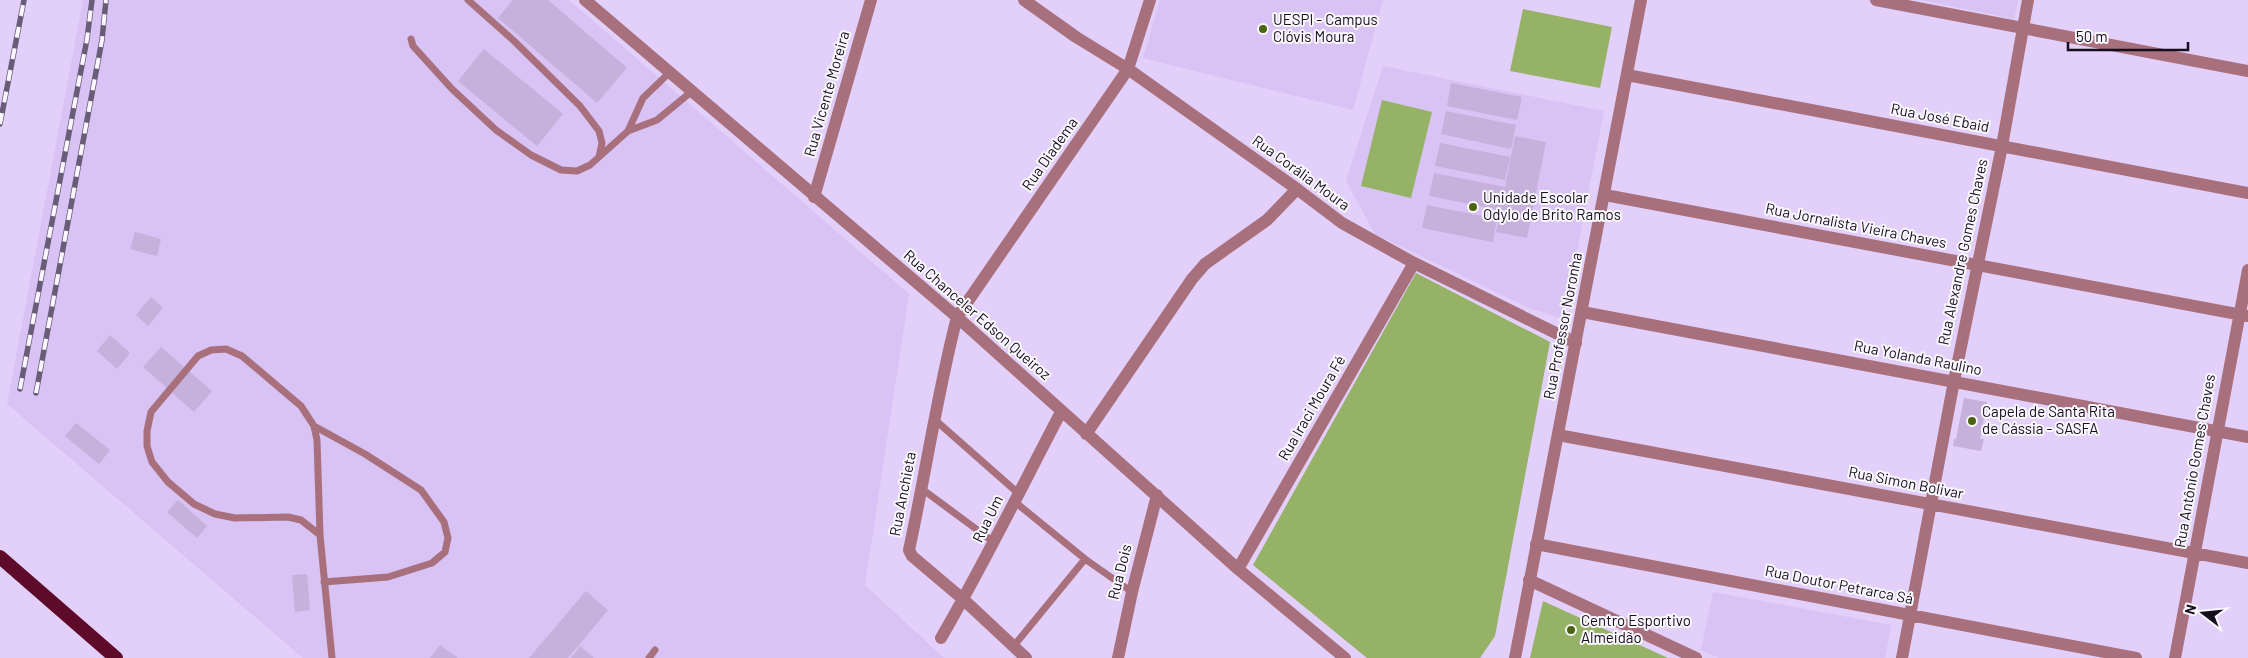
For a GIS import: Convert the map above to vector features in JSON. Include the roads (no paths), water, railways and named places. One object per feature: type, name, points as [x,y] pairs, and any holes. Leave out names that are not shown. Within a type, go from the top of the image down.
[{"type":"highway","points":[[0,557],[116,658]]},
{"type":"street","name":"Rua Chanceler Edson Queiroz","points":[[585,0],[957,317],[1238,569],[1344,658]]},
{"type":"street","name":"Rua Vicente Moreira","points":[[814,197],[870,0]]},
{"type":"street","name":"Rua Corália Moura","points":[[1024,0],[1298,189],[1342,223],[1414,263],[1576,343]]},
{"type":"street","name":"Rua Professor Noronha","points":[[1515,658],[1605,196],[1641,0]]},
{"type":"street","points":[[1876,0],[2248,71]]},
{"type":"street","name":"Rua Alexandre Gomes Chaves","points":[[1902,658],[1930,504],[2002,146],[2028,0]]},
{"type":"street","name":"Rua Diadema","points":[[957,317],[1128,70],[1148,1]]},
{"type":"street","name":"Rua José Ebaid","points":[[1627,76],[2248,193]]},
{"type":"street","points":[[1086,434],[1184,289],[1201,269],[1228,246],[1267,220],[1298,189]]},
{"type":"street","name":"Rua Jornalista Vieira Chaves","points":[[1605,196],[2244,315]]},
{"type":"street","name":"Rua Iraci Moura Fé","points":[[1238,569],[1414,263]]},
{"type":"street","name":"Rua Antônio Gomes Chaves","points":[[2175,658],[2217,431],[2244,315],[2248,270]]},
{"type":"street","name":"Rua Yolanda Raulino","points":[[1582,312],[2248,437]]},
{"type":"street","name":"Rua Anchieta","points":[[957,317],[934,419],[909,550],[912,556],[964,600],[1026,658]]},
{"type":"street","name":"Rua Um","points":[[941,638],[995,543],[1016,497],[1061,412]]},
{"type":"street","name":"Rua Simon Bolivar","points":[[1558,435],[2248,563]]},
{"type":"street","name":"Rua Dois","points":[[1118,658],[1132,592],[1157,495]]},
{"type":"street","name":"Rua Doutor Petrarca Sá","points":[[1536,544],[2136,658]]},
{"type":"street","points":[[1529,580],[1696,658]]},
{"type":"street","points":[[1505,658],[1518,645]]},
{"type":"lane","points":[[468,0],[513,40],[580,106],[598,131],[602,143],[599,157]]},
{"type":"lane","points":[[411,39],[413,46],[452,89],[496,130],[531,155],[561,170],[576,171],[590,166],[628,131],[657,120],[691,92]]},
{"type":"lane","points":[[628,131],[643,98],[669,73]]},
{"type":"lane","points":[[320,535],[301,520],[288,517],[235,518],[215,514],[194,504],[168,482],[152,462],[147,446],[147,431],[151,412],[198,356],[211,350],[226,350],[242,356],[301,406],[314,426],[317,440],[320,535],[332,658]]},
{"type":"lane","points":[[934,419],[1085,559],[1132,592]]},
{"type":"lane","points":[[314,426],[365,454],[421,490],[444,522],[448,538],[445,552],[432,563],[388,578],[324,582]]},
{"type":"lane","points":[[922,489],[995,543]]},
{"type":"lane","points":[[1013,647],[1085,559]]},
{"type":"lane","points":[[649,658],[655,650]]},
{"type":"railway","points":[[0,124],[24,0]]},
{"type":"railway","points":[[20,389],[87,39],[92,0]]},
{"type":"railway","points":[[36,393],[102,40],[106,0]]},
{"type":"place","name":"UESPI - Campus Clóvis Moura","points":[[1263,29]]},
{"type":"place","name":"Unidade Escolar Odylo de Brito Ramos","points":[[1473,207]]},
{"type":"place","name":"Capela de Santa Rita de Cássia - SASFA","points":[[1972,421]]},
{"type":"place","name":"Centro Esportivo Almeidão","points":[[1571,630]]}]
